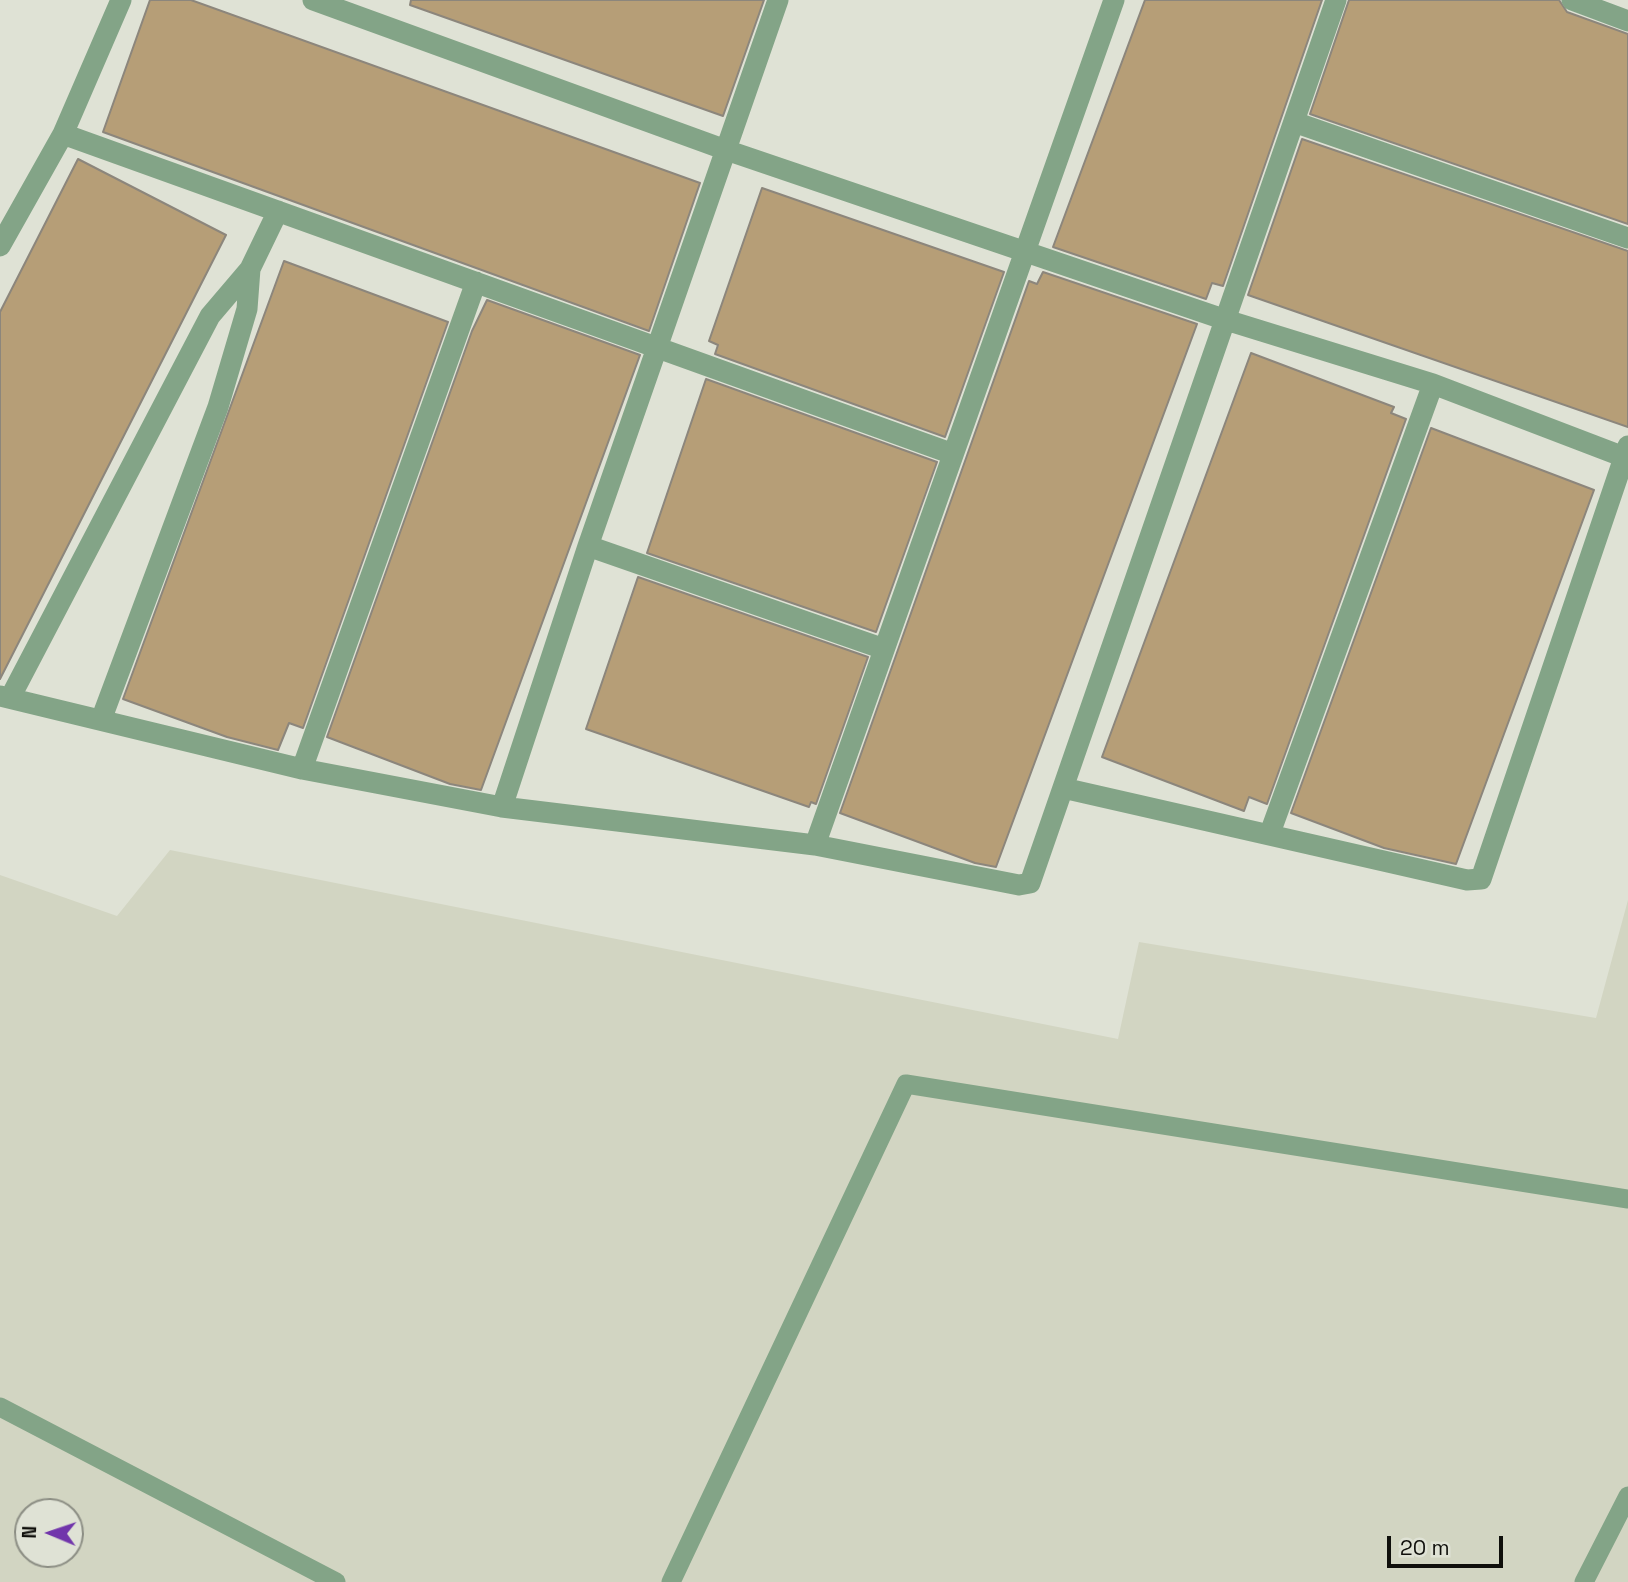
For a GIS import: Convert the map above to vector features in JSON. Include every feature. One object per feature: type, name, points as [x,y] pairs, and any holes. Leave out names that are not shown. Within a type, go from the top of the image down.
[{"type":"street","points":[[0,246],[63,134],[121,0]]},
{"type":"street","points":[[313,0],[726,149],[1226,320],[1433,384],[1626,451],[1481,879],[1467,880],[1063,788]]},
{"type":"street","points":[[502,807],[588,546],[778,0]]},
{"type":"street","points":[[815,845],[1114,0]]},
{"type":"street","points":[[278,211],[250,269],[210,316],[5,697],[302,769],[502,807],[815,845],[1020,885],[1030,883],[1336,0]]},
{"type":"street","points":[[1572,0],[1628,21]]},
{"type":"street","points":[[1294,122],[1628,238]]},
{"type":"street","points":[[63,134],[953,454]]},
{"type":"street","points":[[101,720],[218,407],[247,309],[250,269]]},
{"type":"street","points":[[302,769],[476,282]]},
{"type":"street","points":[[1269,833],[1433,384]]},
{"type":"street","points":[[588,546],[884,649]]},
{"type":"lane","points":[[671,1582],[906,1084],[1628,1199]]},
{"type":"lane","points":[[0,1407],[336,1582]]},
{"type":"lane","points":[[1584,1582],[1628,1496]]},
{"type":"shaded area","points":[[170,850],[1118,1039],[1139,942],[1596,1018],[1628,900],[1628,1582],[0,1582],[0,875],[117,916]]},
{"type":"building","points":[[150,0],[191,0],[700,183],[649,331],[103,132]]},
{"type":"building","points":[[411,0],[764,0],[723,116],[410,5]]},
{"type":"building","points":[[1145,0],[1322,0],[1223,286],[1212,283],[1206,299],[1053,247]]},
{"type":"building","points":[[1349,0],[1559,0],[1567,12],[1628,34],[1628,224],[1310,114]]},
{"type":"building","points":[[1302,139],[1628,251],[1628,427],[1248,295]]},
{"type":"building","points":[[78,159],[226,235],[0,679],[0,312]]},
{"type":"building","points":[[762,188],[1004,272],[945,437],[715,354],[718,345],[709,341]]},
{"type":"building","points":[[284,261],[448,322],[303,728],[289,723],[278,750],[227,737],[123,699]]},
{"type":"building","points":[[1043,272],[1197,324],[996,867],[975,863],[840,813],[1029,281],[1037,284]]},
{"type":"building","points":[[487,300],[640,355],[481,790],[450,784],[327,737],[472,331]]},
{"type":"building","points":[[1251,353],[1394,407],[1391,413],[1406,419],[1267,804],[1249,797],[1244,811],[1102,757]]},
{"type":"building","points":[[706,379],[937,462],[876,632],[647,553]]},
{"type":"building","points":[[1431,428],[1594,490],[1456,864],[1384,848],[1291,813]]},
{"type":"building","points":[[638,577],[868,657],[816,804],[811,802],[809,807],[586,729]]}]
